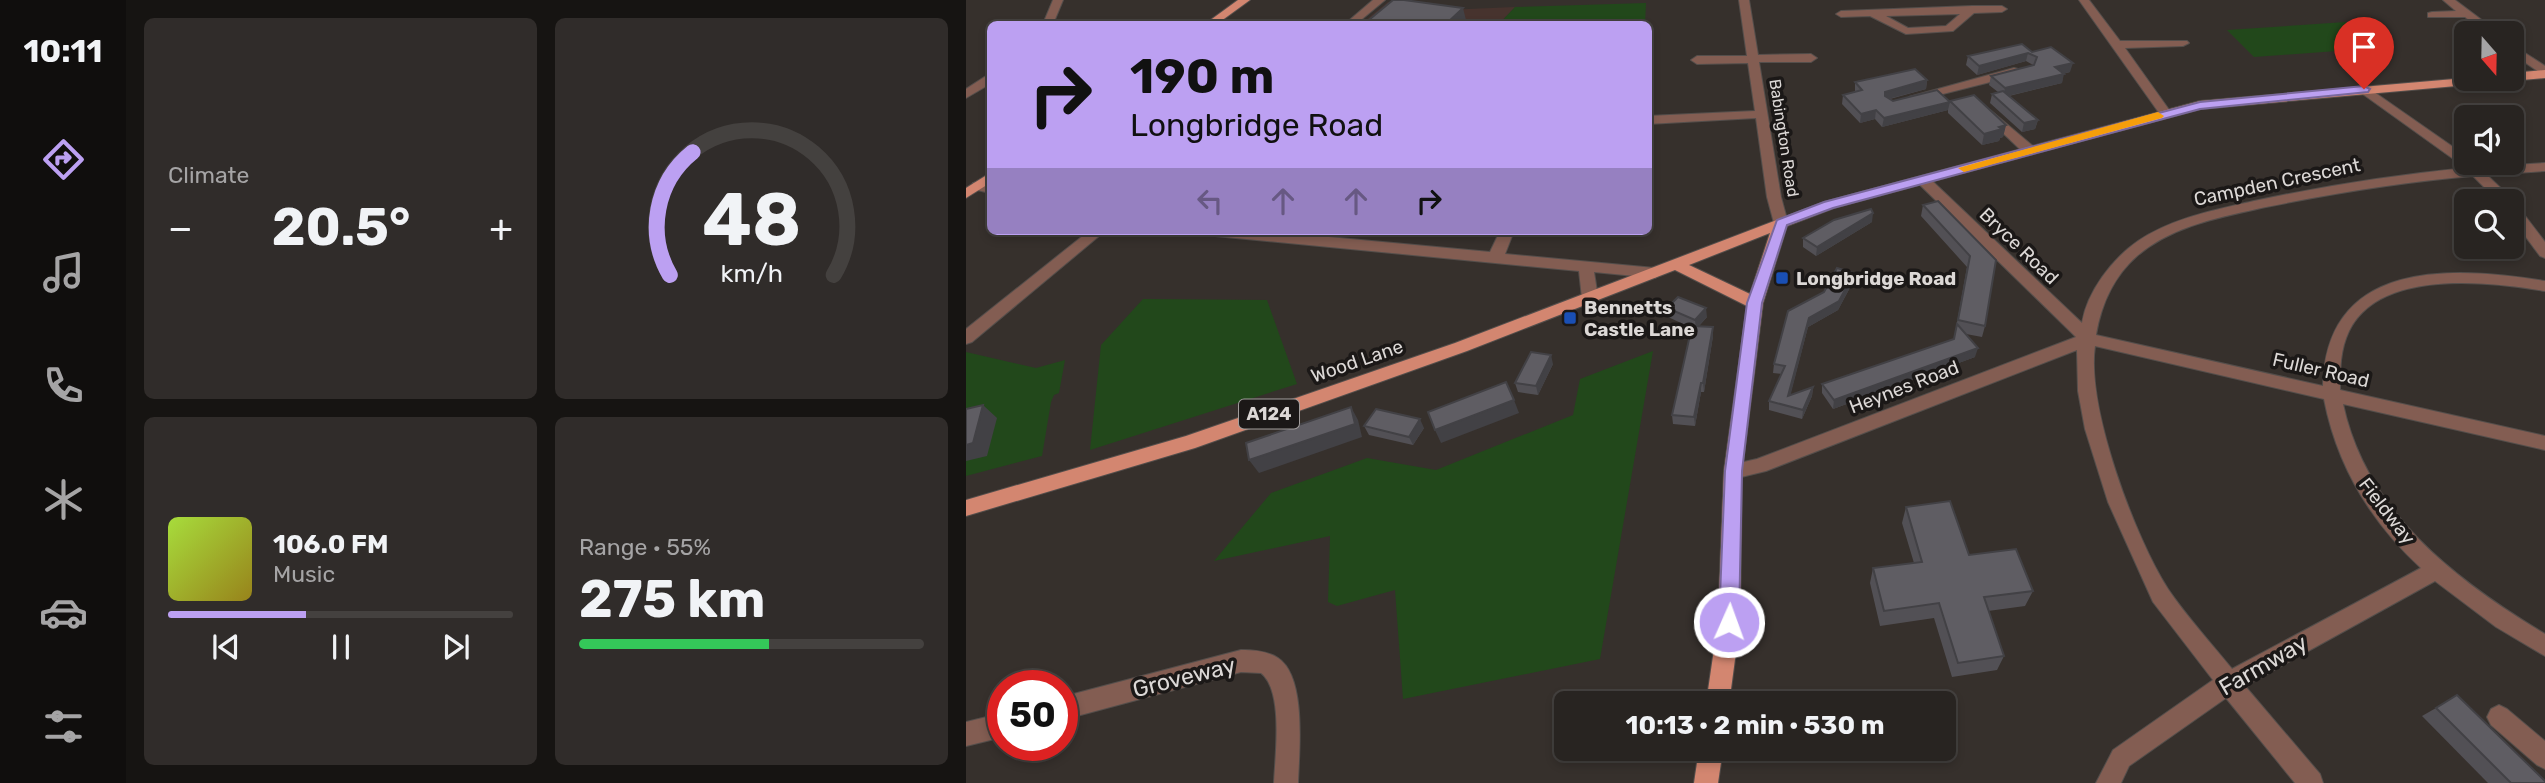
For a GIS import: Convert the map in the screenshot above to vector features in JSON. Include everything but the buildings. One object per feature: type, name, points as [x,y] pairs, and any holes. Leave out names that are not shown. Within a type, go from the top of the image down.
[{"type":"main road","points":[[1204,21],[1235,0]]},
{"type":"main road","points":[[1214,21],[1245,0]]},
{"type":"main road","points":[[2524,75],[2545,73]]},
{"type":"main road","name":"A124","points":[[1676,265],[1829,205],[2200,105],[2454,82]]},
{"type":"main road","points":[[972,187],[987,171]]},
{"type":"main road","points":[[1719,691],[1729,622],[1733,471],[1755,303],[1782,223]]},
{"type":"main road","points":[[1676,265],[1755,303]]},
{"type":"main road","name":"Wood Lane","points":[[966,508],[1188,443],[1461,347],[1676,265]]},
{"type":"main road","points":[[1706,783],[1709,761]]},
{"type":"street","points":[[1049,21],[1058,0]]},
{"type":"street","points":[[1354,21],[1380,0]]},
{"type":"street","name":"Babington Road","points":[[1744,0],[1774,197],[1782,223]]},
{"type":"street","points":[[2084,0],[2166,114]]},
{"type":"street","points":[[2448,0],[2476,21]]},
{"type":"street","points":[[1841,14],[1872,13],[1917,5],[2002,9]]},
{"type":"street","points":[[1872,13],[1906,31],[1917,31],[1949,29],[1972,9]]},
{"type":"street","points":[[2432,15],[2466,14]]},
{"type":"street","points":[[2116,45],[2183,43]]},
{"type":"street","points":[[2524,57],[2545,73]]},
{"type":"street","name":"Babington Road","points":[[1697,60],[1811,58]]},
{"type":"street","points":[[1903,100],[1970,94],[2027,68]]},
{"type":"street","points":[[966,94],[987,81]]},
{"type":"street","points":[[2364,89],[2454,154]]},
{"type":"street","points":[[1970,94],[2028,150]]},
{"type":"street","points":[[1652,120],[1762,114]]},
{"type":"street","name":"Campden Crescent","points":[[2524,166],[2545,167]]},
{"type":"street","name":"Campden Crescent","points":[[2311,783],[2228,683],[2157,590],[2109,485],[2088,407],[2085,363],[2090,321],[2099,296],[2113,272],[2131,253],[2179,225],[2293,197],[2454,168]]},
{"type":"street","points":[[2480,175],[2494,189]]},
{"type":"street","name":"Bryce Road","points":[[1923,180],[2088,339]]},
{"type":"street","points":[[2524,225],[2545,253]]},
{"type":"street","points":[[966,338],[1093,235]]},
{"type":"street","points":[[1300,235],[1343,237],[1655,273]]},
{"type":"street","points":[[1496,256],[1505,235]]},
{"type":"street","points":[[1586,266],[1590,298]]},
{"type":"street","name":"Fieldway","points":[[2545,286],[2463,277],[2399,286],[2369,301],[2347,320],[2336,340],[2331,361],[2331,394],[2343,443],[2367,490],[2391,524],[2437,570],[2508,624],[2545,646]]},
{"type":"street","name":"Fuller Road","points":[[2088,339],[2545,443]]},
{"type":"street","name":"Heynes Road","points":[[1733,471],[1759,466],[2088,339]]},
{"type":"street","name":"Farmway","points":[[2108,783],[2121,758],[2228,683],[2437,570]]},
{"type":"street","name":"Groveway","points":[[1078,705],[1241,661],[1259,661],[1273,668],[1282,681],[1286,704],[1286,783]]},
{"type":"street","points":[[2499,717],[2545,757]]},
{"type":"street","points":[[966,734],[987,728]]},
{"type":"shaded area","points":[[1388,2],[1445,10],[1515,7],[1502,21],[1365,21]]},
{"type":"green space","points":[[1646,3],[1645,21],[1502,21],[1515,7]]},
{"type":"green space","points":[[2346,22],[2378,48],[2254,57],[2227,30]]},
{"type":"green space","points":[[1143,299],[1267,300],[1297,384],[1090,450],[1101,345]]},
{"type":"green space","points":[[1653,351],[1600,659],[1403,699],[1395,590],[1337,606],[1328,602],[1330,536],[1214,561],[1271,493],[1367,458],[1436,470],[1573,415],[1580,379]]},
{"type":"green space","points":[[966,352],[1036,368],[1065,360],[1059,393],[1054,395],[1051,402],[1042,456],[966,476]]},
{"type":"slow traffic","points":[[1964,168],[2158,116]]},
{"type":"place","name":"Longbridge Road","points":[[1782,278]]},
{"type":"place","name":"Bennetts Castle Lane","points":[[1570,318]]},
{"type":"route","points":[[1729,622],[1733,471],[1755,303],[1782,223],[1829,205],[2200,105],[2364,89]]}]
